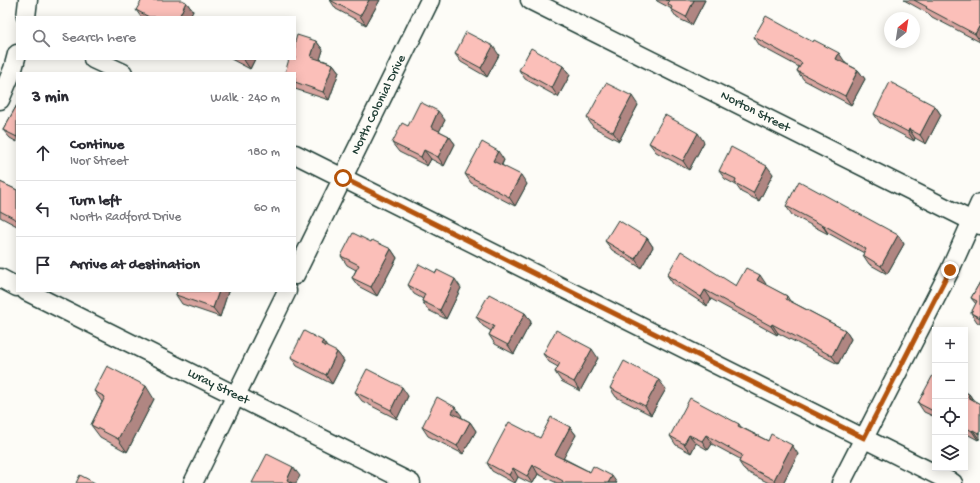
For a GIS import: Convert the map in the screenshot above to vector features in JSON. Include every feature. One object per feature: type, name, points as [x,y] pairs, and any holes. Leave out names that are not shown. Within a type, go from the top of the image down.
[{"type":"street","points":[[26,16],[28,0]]},
{"type":"street","name":"North Colonial Drive","points":[[296,273],[430,0]]},
{"type":"street","name":"Norton Street","points":[[530,0],[976,223]]},
{"type":"street","points":[[0,100],[16,58]]},
{"type":"street","points":[[95,60],[121,72]]},
{"type":"street","points":[[296,154],[953,483]]},
{"type":"street","points":[[841,483],[950,270],[976,223],[980,203]]},
{"type":"street","points":[[0,278],[16,286]]},
{"type":"street","name":"Luray Street","points":[[28,292],[411,483]]},
{"type":"street","points":[[193,483],[287,292]]},
{"type":"building","points":[[142,0],[182,0],[186,2],[179,16],[147,16],[136,10]]},
{"type":"building","points":[[330,0],[369,0],[360,16]]},
{"type":"building","points":[[666,0],[694,0],[686,17],[671,9],[672,7],[668,4],[669,1]]},
{"type":"building","points":[[914,0],[980,0],[980,25],[975,34]]},
{"type":"building","points":[[766,16],[813,42],[814,40],[839,53],[836,59],[858,70],[845,96],[797,71],[802,63],[754,37]]},
{"type":"building","points":[[466,32],[493,46],[481,68],[455,54]]},
{"type":"building","points":[[297,35],[316,41],[311,57],[333,64],[323,92],[296,82],[296,72],[285,72],[289,60],[296,60]]},
{"type":"building","points":[[531,48],[563,66],[552,88],[519,70]]},
{"type":"building","points":[[890,82],[935,106],[920,135],[909,129],[908,132],[874,114]]},
{"type":"building","points":[[606,83],[632,96],[613,132],[587,118]]},
{"type":"building","points":[[420,102],[438,111],[431,127],[449,136],[438,157],[424,150],[421,157],[392,143],[402,123],[408,126]]},
{"type":"building","points":[[16,107],[16,136],[3,130]]},
{"type":"building","points":[[665,115],[698,133],[683,161],[649,143]]},
{"type":"building","points":[[482,142],[498,151],[493,161],[521,175],[509,197],[465,174]]},
{"type":"building","points":[[731,147],[767,166],[753,193],[735,183],[736,179],[719,171]]},
{"type":"building","points":[[799,181],[898,235],[881,266],[863,255],[866,249],[786,206]]},
{"type":"building","points":[[0,182],[16,190],[16,219],[0,211]]},
{"type":"building","points":[[618,220],[647,238],[635,259],[605,241]]},
{"type":"building","points":[[353,233],[371,242],[372,240],[391,249],[371,287],[352,278],[359,265],[341,256]]},
{"type":"building","points":[[681,251],[736,286],[746,268],[760,275],[757,280],[787,296],[786,299],[845,330],[832,356],[772,324],[771,326],[705,290],[701,297],[667,275]]},
{"type":"building","points":[[419,264],[436,273],[437,270],[455,279],[440,310],[422,301],[425,294],[408,285]]},
{"type":"building","points":[[980,282],[980,318],[971,313],[977,301],[971,298]]},
{"type":"building","points":[[177,292],[219,292],[213,308],[176,295]]},
{"type":"building","points":[[489,294],[525,313],[508,345],[489,335],[494,326],[476,317]]},
{"type":"building","points":[[556,330],[592,349],[574,382],[555,372],[560,363],[543,354]]},
{"type":"building","points":[[304,331],[323,341],[321,344],[337,352],[326,375],[291,357]]},
{"type":"building","points":[[624,361],[659,380],[645,406],[610,388]]},
{"type":"building","points":[[107,366],[146,386],[118,439],[91,425],[105,397],[94,391]]},
{"type":"building","points":[[367,369],[402,387],[391,410],[355,392]]},
{"type":"building","points":[[932,377],[932,410],[918,403]]},
{"type":"building","points":[[437,397],[455,407],[452,413],[470,422],[457,446],[422,427]]},
{"type":"building","points":[[968,397],[980,404],[980,434],[973,430],[972,431],[968,429]]},
{"type":"building","points":[[690,398],[739,424],[738,426],[768,441],[771,434],[792,445],[774,480],[739,462],[742,455],[706,435],[702,441],[689,435],[684,444],[670,436]]},
{"type":"building","points":[[551,417],[570,427],[555,455],[590,472],[593,466],[612,476],[608,483],[562,483],[563,481],[533,465],[527,476],[513,468],[509,475],[487,463],[509,422],[540,438]]},
{"type":"building","points":[[267,454],[293,467],[287,480],[292,483],[252,483]]},
{"type":"building","points":[[80,475],[95,483],[76,483]]},
{"type":"route","points":[[343,178],[864,438],[950,270]]}]
